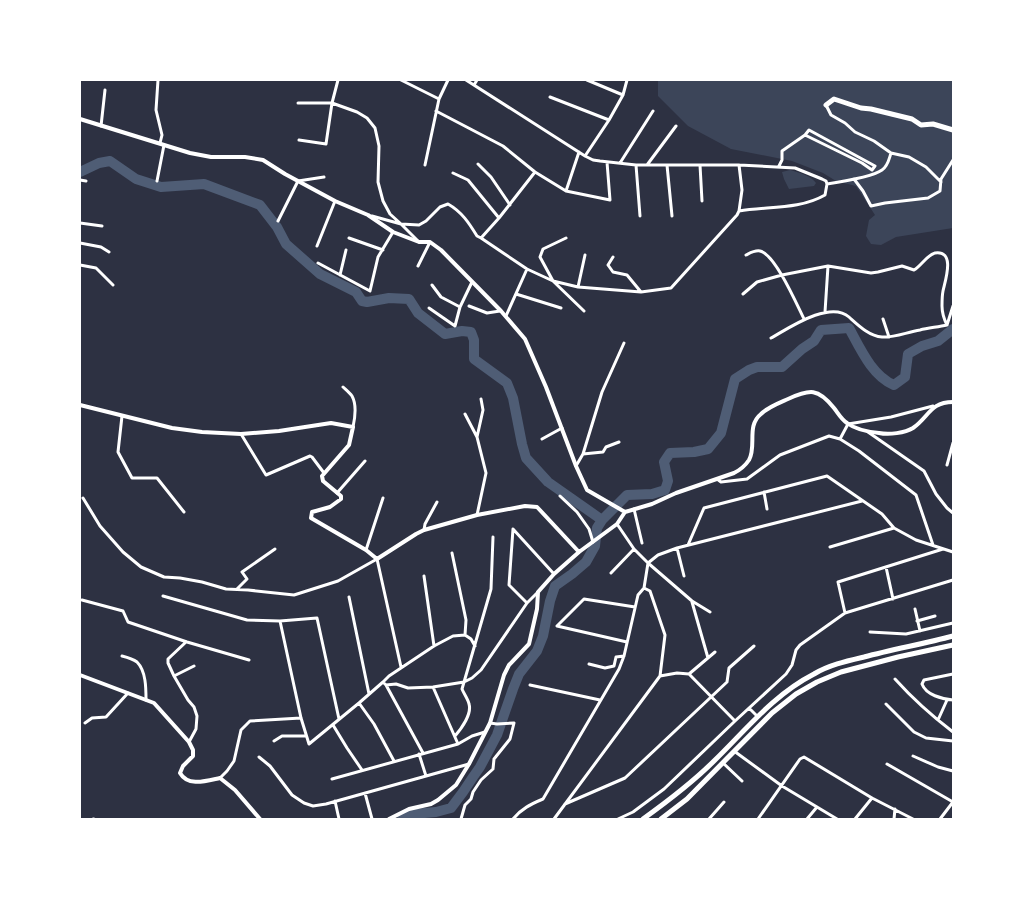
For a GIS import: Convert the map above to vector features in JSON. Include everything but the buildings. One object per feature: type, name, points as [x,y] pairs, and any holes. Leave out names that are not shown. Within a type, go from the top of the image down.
[{"type":"highway","points":[[826,105],[834,99],[861,108],[912,120],[921,125],[933,124],[953,130]]},
{"type":"highway","points":[[643,819],[686,786],[713,762],[767,706],[791,687],[814,673],[857,658],[953,636]]},
{"type":"highway","points":[[661,819],[687,799],[772,713],[796,694],[817,682],[841,672],[953,645]]},
{"type":"street","points":[[157,181],[162,144],[162,135],[156,110],[158,80]]},
{"type":"street","points":[[299,140],[326,144],[332,103],[338,80]]},
{"type":"street","points":[[401,80],[439,99]]},
{"type":"street","points":[[425,165],[439,99],[448,80]]},
{"type":"street","points":[[466,80],[593,160],[636,165],[779,166],[795,168],[822,179],[827,184],[825,195],[813,200],[786,206],[739,210]]},
{"type":"street","points":[[474,85],[477,80]]},
{"type":"street","points":[[587,80],[623,94]]},
{"type":"street","points":[[585,156],[623,94],[627,80]]},
{"type":"street","points":[[101,126],[105,90]]},
{"type":"street","points":[[550,97],[608,120]]},
{"type":"street","points":[[298,103],[332,103],[357,112],[367,118],[375,128],[378,146],[378,182],[383,201],[390,214],[419,242]]},
{"type":"street","points":[[826,105],[831,115],[845,123],[855,132],[890,153],[909,157],[926,166],[941,182]]},
{"type":"street","points":[[436,111],[503,146],[535,172],[566,191],[610,200],[607,162]]},
{"type":"street","points":[[620,164],[652,111]]},
{"type":"street","points":[[80,119],[190,153],[211,157],[245,157],[263,160],[335,201],[368,215],[402,224],[419,225],[426,221],[440,207],[448,204],[456,208],[464,216],[480,238],[527,269],[553,281],[578,287],[641,292],[671,288],[737,215],[742,190],[739,165]]},
{"type":"street","points":[[647,165],[676,126]]},
{"type":"street","points":[[779,166],[782,160],[782,151],[809,130],[875,166],[872,170],[862,163],[805,135]]},
{"type":"street","points":[[566,191],[579,152]]},
{"type":"street","points":[[827,184],[873,175],[883,170],[888,163],[890,153]]},
{"type":"street","points":[[854,178],[871,206],[928,198],[940,191],[941,179],[953,160]]},
{"type":"street","points":[[478,164],[491,177],[510,205]]},
{"type":"street","points":[[636,165],[640,216]]},
{"type":"street","points":[[667,165],[672,216]]},
{"type":"street","points":[[700,165],[702,201]]},
{"type":"street","points":[[480,238],[510,205],[535,172]]},
{"type":"street","points":[[453,173],[468,180],[499,218]]},
{"type":"street","points":[[298,181],[324,177]]},
{"type":"street","points":[[80,180],[86,180]]},
{"type":"street","points":[[278,221],[298,181]]},
{"type":"street","points":[[317,246],[335,201]]},
{"type":"street","points":[[368,215],[393,232],[419,242],[430,242],[441,250],[501,310],[525,339],[587,490],[625,512]]},
{"type":"street","points":[[80,223],[102,226]]},
{"type":"street","points":[[318,264],[370,291],[378,257],[393,232]]},
{"type":"street","points":[[349,238],[383,250]]},
{"type":"street","points":[[566,238],[543,249],[540,258],[553,281],[584,311]]},
{"type":"street","points":[[418,266],[430,242]]},
{"type":"street","points":[[80,244],[101,247],[109,252]]},
{"type":"street","points":[[340,275],[346,250]]},
{"type":"street","points":[[746,255],[756,251],[768,255],[782,275],[804,319]]},
{"type":"street","points":[[743,294],[757,282],[782,275],[828,266],[871,273],[902,266],[914,270],[931,255],[935,253],[944,254],[948,265],[942,307],[947,325]]},
{"type":"street","points":[[578,287],[585,255]]},
{"type":"street","points":[[613,257],[608,265],[614,272],[627,275],[641,292]]},
{"type":"street","points":[[80,265],[96,268],[113,285]]},
{"type":"street","points":[[824,312],[828,266]]},
{"type":"street","points":[[506,316],[527,269]]},
{"type":"street","points":[[429,308],[455,326],[460,307],[473,282]]},
{"type":"street","points":[[432,285],[441,297],[460,307]]},
{"type":"street","points":[[516,294],[560,308]]},
{"type":"street","points":[[469,306],[487,313],[501,310]]},
{"type":"street","points":[[947,325],[953,306]]},
{"type":"street","points":[[771,338],[804,319],[824,312],[840,312],[847,315],[856,324],[874,336],[889,337],[947,325]]},
{"type":"street","points":[[883,319],[889,337]]},
{"type":"street","points":[[576,466],[583,454],[602,392],[624,343]]},
{"type":"street","points":[[343,386],[352,396],[354,406],[355,418],[349,446],[322,476],[323,481],[341,496],[341,500],[330,507],[312,512],[311,518],[366,550],[377,559],[401,667]]},
{"type":"street","points":[[385,684],[396,684],[408,688],[433,687],[464,682],[472,678],[481,670],[528,603],[554,574],[579,552],[617,524],[625,512],[734,473],[742,468],[749,460],[752,451],[752,426],[760,414],[773,406],[800,394],[813,392],[828,401],[848,424],[866,431],[882,434],[904,432],[912,428],[934,406]]},
{"type":"street","points":[[478,437],[483,410],[481,399]]},
{"type":"street","points":[[848,424],[891,417],[953,402]]},
{"type":"street","points":[[80,405],[172,428],[202,432],[241,434],[278,431],[331,423],[353,426]]},
{"type":"street","points":[[465,414],[478,437],[486,473],[477,516]]},
{"type":"street","points":[[122,416],[118,452],[132,478],[157,478],[184,512]]},
{"type":"street","points":[[840,439],[848,424]]},
{"type":"street","points":[[542,439],[562,428]]},
{"type":"street","points":[[866,431],[924,471],[936,494],[953,513]]},
{"type":"street","points":[[241,434],[266,475],[310,456],[324,473]]},
{"type":"street","points":[[717,479],[721,482],[747,479],[780,455],[829,436],[840,439],[859,451],[916,495],[934,546]]},
{"type":"street","points":[[583,454],[603,452],[606,447],[619,442]]},
{"type":"street","points":[[947,465],[953,443]]},
{"type":"street","points":[[337,493],[365,462]]},
{"type":"street","points":[[688,546],[704,508],[827,476],[882,514],[894,528],[916,540],[953,552]]},
{"type":"street","points":[[764,492],[767,509]]},
{"type":"street","points":[[560,496],[577,512],[589,529],[593,542]]},
{"type":"street","points":[[83,498],[100,526],[123,552],[141,566],[164,577],[202,582],[226,589],[294,595],[338,581],[424,530],[525,506],[537,506],[579,552]]},
{"type":"street","points":[[366,550],[383,498]]},
{"type":"street","points":[[513,819],[527,806],[543,799],[619,669],[624,656],[638,595],[644,588],[648,563],[658,555],[677,548],[863,501]]},
{"type":"street","points":[[424,530],[425,524],[437,502]]},
{"type":"street","points":[[634,509],[642,542]]},
{"type":"street","points":[[617,524],[634,549],[648,563],[692,601],[710,612]]},
{"type":"street","points":[[830,547],[894,528]]},
{"type":"street","points":[[528,603],[509,585],[513,529],[554,574]]},
{"type":"street","points":[[455,736],[470,710],[462,689],[491,589],[493,537]]},
{"type":"street","points":[[677,548],[684,576]]},
{"type":"street","points":[[236,590],[247,579],[242,572],[275,549]]},
{"type":"street","points":[[611,573],[634,549]]},
{"type":"street","points":[[845,613],[838,582],[944,549]]},
{"type":"street","points":[[452,553],[466,620],[465,635]]},
{"type":"street","points":[[886,567],[893,599]]},
{"type":"street","points":[[424,576],[434,646]]},
{"type":"street","points":[[618,819],[633,812],[664,789],[789,671],[796,650],[800,645],[845,613],[953,580]]},
{"type":"street","points":[[554,819],[660,676],[665,635],[650,591],[644,588]]},
{"type":"street","points":[[390,819],[409,809],[431,804],[456,785],[490,723],[504,675],[509,665],[530,644],[535,622],[538,592]]},
{"type":"street","points":[[163,596],[247,620],[280,621],[317,618],[339,719]]},
{"type":"street","points":[[349,597],[370,694]]},
{"type":"street","points":[[82,600],[123,611],[128,622],[248,660]]},
{"type":"street","points":[[627,642],[557,626],[584,600],[635,607]]},
{"type":"street","points":[[692,601],[708,658]]},
{"type":"street","points":[[915,609],[920,631]]},
{"type":"street","points":[[917,621],[935,616]]},
{"type":"street","points":[[280,621],[301,718],[309,744],[385,684],[389,676],[434,646],[453,636],[465,635],[475,646]]},
{"type":"street","points":[[870,632],[906,634],[953,623]]},
{"type":"street","points":[[187,642],[168,659],[168,663],[188,700],[194,707],[197,716],[196,729],[189,742]]},
{"type":"street","points":[[565,804],[625,778],[727,682],[729,668],[754,646]]},
{"type":"street","points":[[689,674],[715,652]]},
{"type":"street","points":[[122,656],[136,661],[141,670],[146,683],[146,700]]},
{"type":"street","points":[[589,664],[605,668],[614,666],[616,657],[624,656]]},
{"type":"street","points":[[174,676],[194,666]]},
{"type":"street","points":[[660,676],[677,673],[689,674],[735,721]]},
{"type":"street","points":[[80,674],[154,703],[189,742],[193,750],[192,756],[182,766],[180,773],[186,780],[193,782],[220,778],[227,771],[234,761],[242,730],[250,721],[301,718]]},
{"type":"street","points":[[953,674],[924,680],[922,684],[925,690],[947,700],[953,700]]},
{"type":"street","points":[[895,679],[908,694],[953,732]]},
{"type":"street","points":[[385,684],[421,754],[426,776]]},
{"type":"street","points":[[530,685],[600,700]]},
{"type":"street","points":[[433,687],[458,744]]},
{"type":"street","points":[[85,723],[92,718],[106,717],[128,693]]},
{"type":"street","points":[[938,720],[947,700]]},
{"type":"street","points":[[359,703],[374,724],[394,761]]},
{"type":"street","points":[[886,704],[914,732],[926,738],[953,741]]},
{"type":"street","points":[[749,708],[757,716]]},
{"type":"street","points":[[461,819],[465,805],[471,799],[481,780],[493,769],[494,759],[510,739],[514,723],[490,723]]},
{"type":"street","points":[[333,725],[362,770]]},
{"type":"street","points":[[332,779],[458,744],[472,736],[485,732]]},
{"type":"street","points":[[274,741],[282,736],[306,736]]},
{"type":"street","points":[[734,751],[782,786],[837,819]]},
{"type":"street","points":[[913,756],[938,767],[953,771]]},
{"type":"street","points":[[259,757],[270,766],[292,795],[304,803],[314,806],[469,764]]},
{"type":"street","points":[[758,819],[802,758],[806,758],[872,798],[913,819]]},
{"type":"street","points":[[723,763],[742,781]]},
{"type":"street","points":[[887,764],[953,802],[940,819]]},
{"type":"street","points":[[220,778],[235,790],[260,819]]},
{"type":"street","points":[[365,793],[372,819]]},
{"type":"street","points":[[855,819],[872,798]]},
{"type":"street","points":[[335,801],[339,819]]},
{"type":"street","points":[[709,819],[724,802]]},
{"type":"street","points":[[807,819],[817,807]]},
{"type":"street","points":[[894,819],[895,809]]},
{"type":"shaded area","points":[[658,80],[953,80],[953,228],[896,237],[881,245],[871,244],[866,236],[869,220],[875,215],[856,186],[836,181],[823,173],[792,161],[731,149],[688,126],[658,96]]},
{"type":"shaded area","points":[[790,170],[808,176],[816,183],[814,186],[789,189],[782,172]]},
{"type":"waterway","points":[[80,172],[99,163],[110,161],[136,179],[161,187],[204,184],[260,205],[277,227],[286,244],[320,274],[356,292],[362,301],[367,302],[389,298],[409,299],[418,313],[445,334],[462,331],[471,332],[474,340],[474,359],[507,383],[513,398],[526,458],[548,482],[602,520]]},
{"type":"waterway","points":[[402,819],[413,814],[436,812],[451,808],[480,767],[497,735],[519,674],[537,651],[543,636],[555,586],[586,562],[595,546],[597,528],[602,520],[627,495],[652,494],[665,490],[668,481],[664,462],[670,453],[694,452],[708,449],[721,433],[735,379],[757,367],[782,367],[814,341],[821,330],[849,328],[873,368],[886,381],[894,385],[905,377],[908,354],[922,346],[938,341],[953,329]]}]
